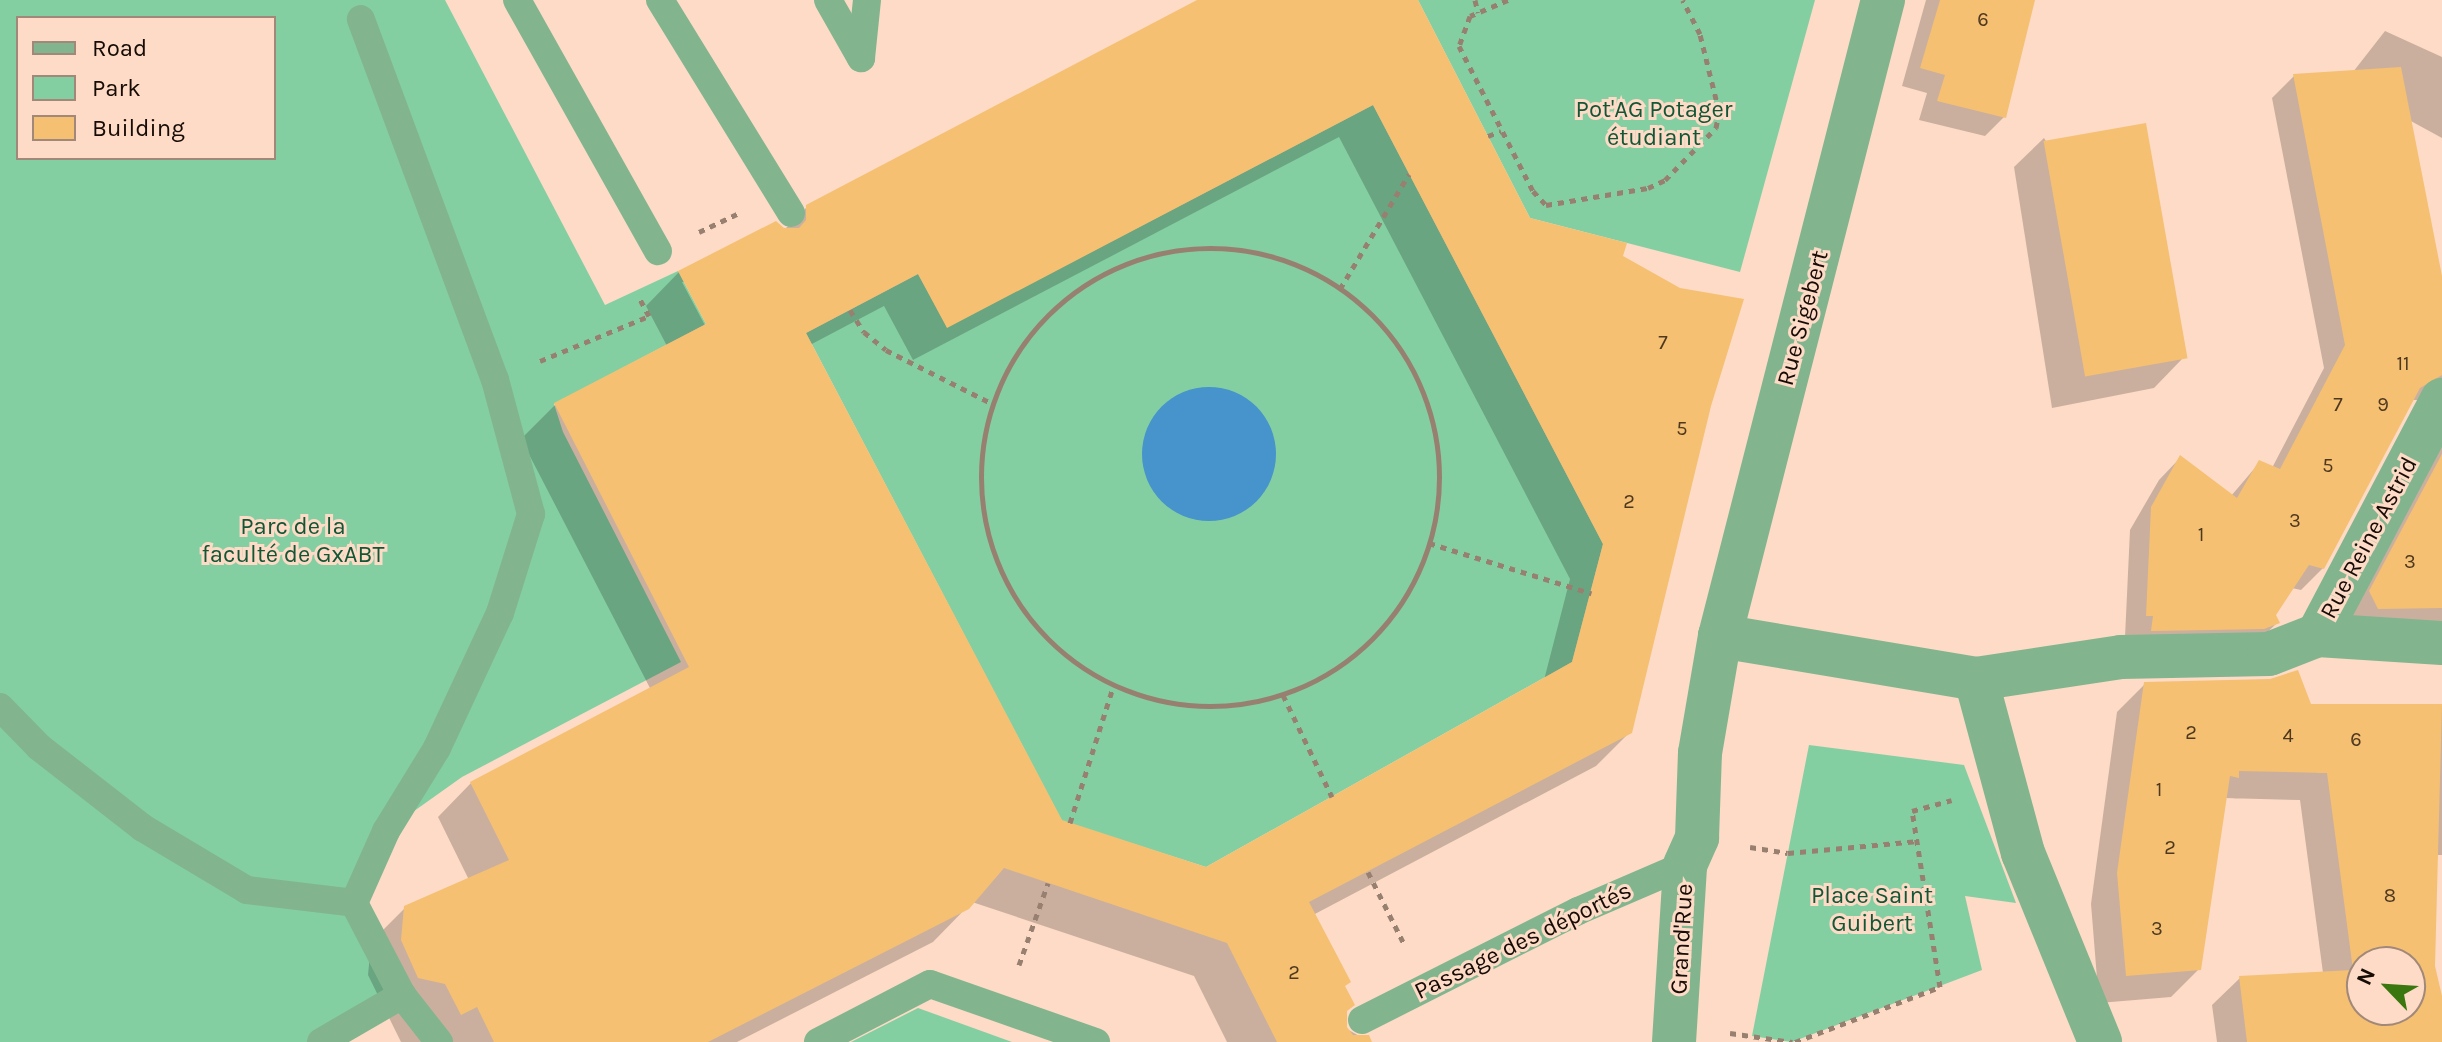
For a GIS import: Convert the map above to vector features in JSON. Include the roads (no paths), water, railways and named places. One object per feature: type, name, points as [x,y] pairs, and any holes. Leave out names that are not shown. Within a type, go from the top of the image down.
[{"type":"street","name":"Rue Sigebert","points":[[1720,636],[1883,0]]},
{"type":"street","name":"Rue Reine Astrid","points":[[2318,635],[2442,400]]},
{"type":"street","points":[[1691,852],[1700,753],[1720,636],[1976,679],[2121,657],[2269,654],[2318,635],[2442,643]]},
{"type":"street","points":[[1976,679],[2002,785],[2023,853],[2100,1042]]},
{"type":"street","name":"Grand'Rue","points":[[1676,1033],[1691,852]]},
{"type":"lane","points":[[517,0],[658,251]]},
{"type":"lane","points":[[660,0],[791,213]]},
{"type":"lane","points":[[828,0],[861,58],[867,0]]},
{"type":"lane","points":[[354,903],[386,831],[437,748],[500,613],[531,514],[495,380],[361,19]]},
{"type":"lane","points":[[0,707],[39,747],[143,828],[247,890],[354,903]]},
{"type":"lane","name":"Passage des déportés","points":[[1362,1020],[1691,852]]},
{"type":"lane","points":[[354,903],[402,995],[439,1042]]},
{"type":"lane","points":[[818,1042],[930,984],[1096,1042]]},
{"type":"lane","points":[[321,1042],[402,995]]},
{"type":"water","points":[[1209,387],[1235,392],[1256,407],[1271,428],[1276,454],[1271,480],[1256,501],[1235,516],[1209,521],[1183,516],[1162,501],[1147,480],[1142,454],[1147,428],[1162,407],[1183,392]]},
{"type":"park label","name":"Pot'AG Potager étudiant","points":[[1654,124]]},
{"type":"park label","name":"Parc de la faculté de GxABT","points":[[293,541]]},
{"type":"park label","name":"Place Saint Guibert","points":[[1872,910]]}]
